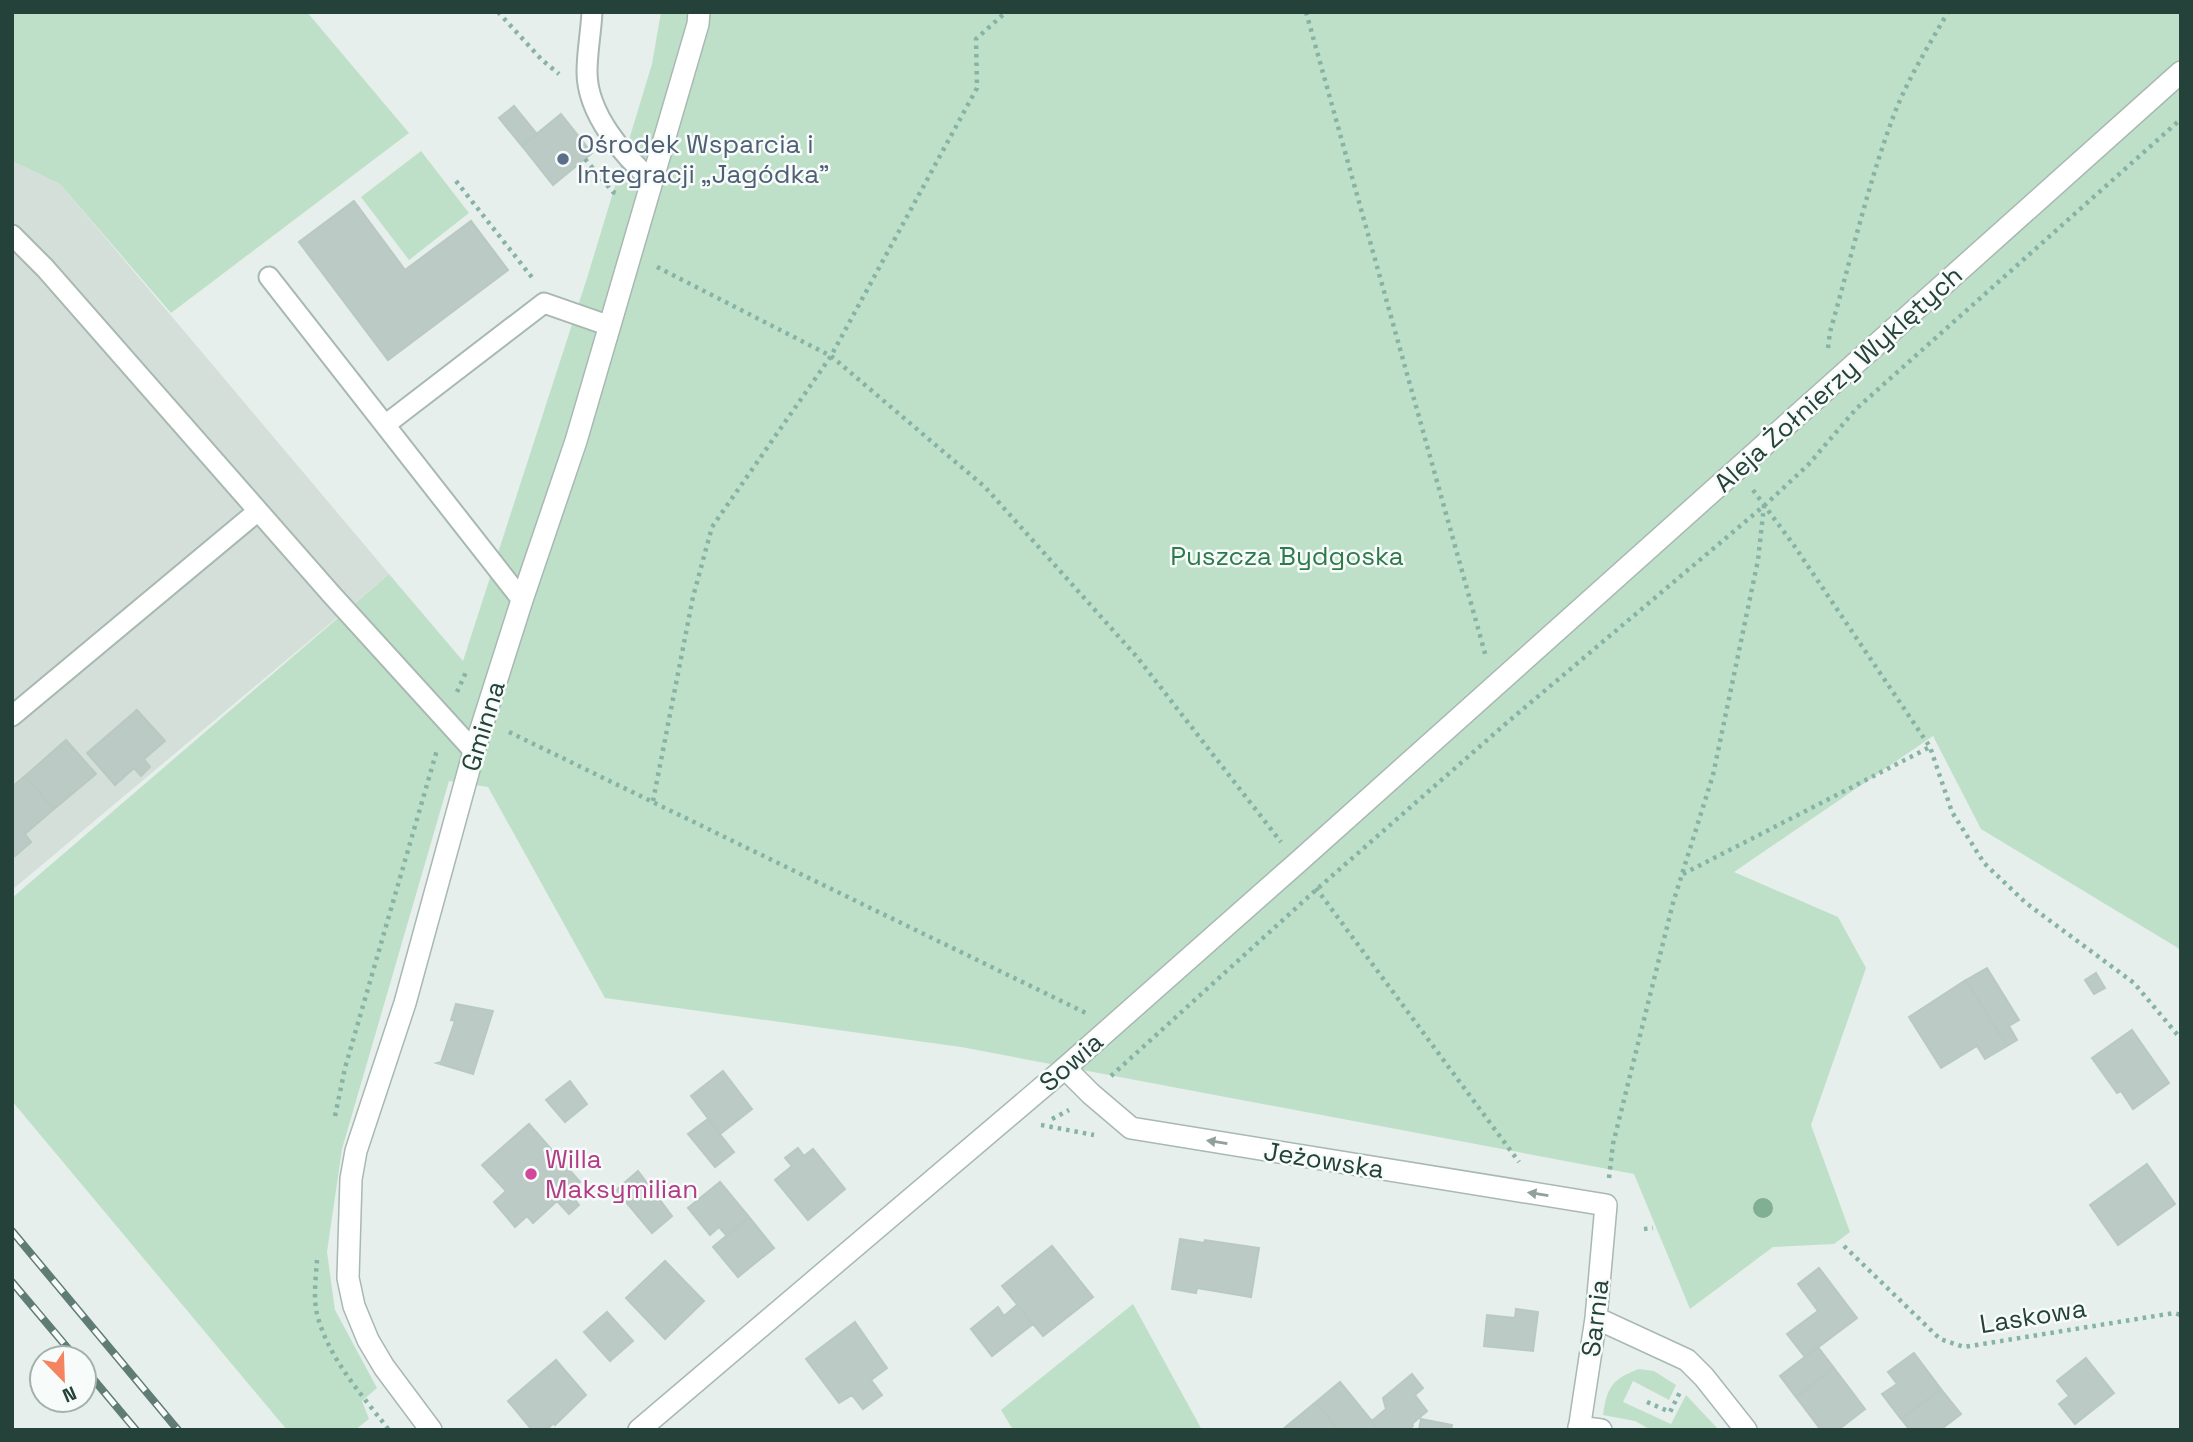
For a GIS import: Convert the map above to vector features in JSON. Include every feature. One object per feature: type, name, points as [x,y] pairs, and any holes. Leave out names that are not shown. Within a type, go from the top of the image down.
[{"type":"street","name":"Gminna","points":[[431,1430],[383,1367],[354,1306],[348,1278],[348,1205],[356,1151],[405,1003],[474,751],[576,441],[653,181],[698,24],[699,12]]},
{"type":"street","name":"Aleja Żołnierzy Wyklętych","points":[[1494,685],[2181,72]]},
{"type":"street","name":"Sowia","points":[[639,1430],[1065,1068],[1494,685]]},
{"type":"street","name":"Jeżowska","points":[[1065,1068],[1131,1128],[1605,1205]]},
{"type":"street","name":"Sarnia","points":[[1579,1428],[1596,1318],[1605,1205]]},
{"type":"street","points":[[1596,1318],[1687,1360],[1746,1430]]},
{"type":"street","points":[[1579,1428],[1601,1430]]},
{"type":"lane","points":[[593,12],[587,74],[594,103],[607,131],[630,162],[653,181]]},
{"type":"lane","points":[[12,235],[45,268],[258,511],[474,751]]},
{"type":"lane","points":[[270,277],[522,600]]},
{"type":"lane","points":[[385,425],[544,303],[610,326]]},
{"type":"lane","points":[[12,716],[258,511]]},
{"type":"path","points":[[498,12],[542,60],[594,103]]},
{"type":"path","points":[[653,801],[693,597],[712,527],[831,356],[977,88],[976,39],[1006,12]]},
{"type":"path","points":[[1306,12],[1494,685]]},
{"type":"path","points":[[1841,377],[1830,361],[1830,332],[1882,149],[1896,110],[1948,12]]},
{"type":"path","points":[[585,159],[613,192],[620,194]]},
{"type":"path","points":[[616,206],[630,162]]},
{"type":"path","points":[[456,181],[532,275],[544,303]]},
{"type":"path","points":[[632,254],[831,356],[985,487],[1137,657],[1297,863],[1544,1195]]},
{"type":"path","points":[[1737,468],[1793,544],[1930,747],[1952,812],[1984,863],[2026,903],[2134,983],[2181,1039]]},
{"type":"path","points":[[1605,1205],[1613,1144],[1682,875],[1713,775],[1758,560],[1765,505]]},
{"type":"path","points":[[446,720],[471,661]]},
{"type":"path","points":[[484,720],[1112,1026]]},
{"type":"path","points":[[1682,875],[1930,747]]},
{"type":"path","points":[[1040,1124],[1099,1136]]},
{"type":"path","points":[[1644,1229],[1653,1228]]},
{"type":"path","name":"Laskowa","points":[[1844,1246],[1940,1339],[1964,1347],[2174,1313],[2181,1315]]},
{"type":"path","points":[[1647,1402],[1670,1412],[1684,1385]]},
{"type":"shaded area","points":[[12,161],[60,184],[389,574],[12,890]]},
{"type":"green space","points":[[12,12],[307,12],[409,133],[171,313],[60,184],[12,161]]},
{"type":"green space","name":"Puszcza Bydgoska","points":[[661,12],[2181,12],[2181,952],[1981,829],[1933,736],[1734,872],[1838,917],[1866,968],[1811,1125],[1850,1232],[1834,1244],[1773,1247],[1690,1309],[1634,1174],[961,1047],[605,998],[488,787],[449,781],[342,1149],[327,1252],[335,1310],[377,1388],[362,1401],[369,1419],[355,1430],[287,1430],[12,1101],[12,898],[389,574],[463,661],[588,275],[652,64]]},
{"type":"green space","points":[[421,151],[469,213],[409,260],[361,197]]},
{"type":"green space","points":[[1133,1304],[1202,1430],[1013,1430],[1001,1410]]},
{"type":"green space","points":[[1639,1369],[1654,1371],[1676,1385],[1669,1400],[1633,1381],[1623,1402],[1671,1424],[1686,1395],[1719,1430],[1651,1430],[1635,1421],[1603,1415],[1612,1385],[1623,1376]]},
{"type":"building","points":[[514,106],[537,134],[522,146],[499,118]]},
{"type":"building","points":[[561,114],[592,153],[553,185],[522,146]]},
{"type":"building","points":[[354,201],[405,270],[471,221],[508,270],[388,360],[299,242]]},
{"type":"building","points":[[137,710],[165,741],[144,759],[150,767],[141,776],[134,768],[115,785],[87,753]]},
{"type":"building","points":[[66,740],[96,774],[54,809],[25,776]]},
{"type":"building","points":[[25,776],[54,809],[25,834],[31,842],[15,856],[12,852],[12,787]]},
{"type":"building","points":[[1987,968],[2019,1020],[2009,1026],[2017,1040],[2007,1046],[1966,980]]},
{"type":"building","points":[[2096,973],[2105,988],[2094,994],[2085,980]]},
{"type":"building","points":[[1966,980],[2007,1046],[1985,1059],[1977,1046],[1941,1068],[1909,1017]]},
{"type":"building","points":[[456,1004],[493,1011],[473,1074],[437,1063],[441,1062],[455,1021],[451,1020]]},
{"type":"building","points":[[2132,1030],[2169,1083],[2133,1109],[2121,1091],[2117,1093],[2092,1058]]},
{"type":"building","points":[[723,1071],[752,1109],[720,1134],[691,1096]]},
{"type":"building","points":[[570,1081],[587,1104],[565,1122],[546,1100]]},
{"type":"building","points":[[708,1119],[734,1152],[715,1167],[688,1134]]},
{"type":"building","name":"Willa Maksymilian","points":[[529,1124],[580,1182],[568,1192],[579,1205],[569,1214],[557,1201],[533,1223],[527,1216],[515,1227],[494,1202],[506,1191],[482,1165]]},
{"type":"building","points":[[798,1148],[804,1156],[813,1149],[845,1189],[808,1220],[775,1180],[792,1166],[785,1158]]},
{"type":"building","points":[[2147,1164],[2175,1204],[2118,1245],[2090,1205]]},
{"type":"building","points":[[638,1171],[672,1216],[652,1233],[616,1190]]},
{"type":"building","points":[[720,1182],[749,1217],[727,1236],[719,1227],[710,1235],[688,1208]]},
{"type":"building","points":[[749,1217],[774,1248],[738,1277],[713,1247]]},
{"type":"building","points":[[1180,1239],[1259,1248],[1251,1297],[1197,1288],[1196,1293],[1172,1289]]},
{"type":"building","points":[[1052,1246],[1093,1297],[1043,1336],[1002,1286]]},
{"type":"building","points":[[665,1261],[704,1301],[665,1339],[626,1298]]},
{"type":"building","points":[[1819,1268],[1857,1318],[1805,1357],[1787,1334],[1818,1311],[1798,1284]]},
{"type":"building","points":[[1017,1305],[1033,1324],[992,1356],[971,1329],[998,1307],[1004,1316]]},
{"type":"building","points":[[1516,1309],[1538,1312],[1533,1351],[1484,1346],[1487,1315],[1515,1318]]},
{"type":"building","points":[[607,1312],[633,1341],[610,1361],[584,1332]]},
{"type":"building","points":[[855,1322],[887,1368],[871,1380],[882,1395],[863,1409],[852,1395],[839,1403],[806,1359]]},
{"type":"building","points":[[1818,1347],[1834,1368],[1796,1397],[1780,1376]]},
{"type":"building","points":[[1914,1353],[1941,1389],[1901,1419],[1882,1394],[1897,1384],[1888,1372]]},
{"type":"building","points":[[2086,1358],[2114,1393],[2075,1424],[2059,1404],[2069,1396],[2057,1381]]},
{"type":"building","points":[[556,1360],[586,1395],[555,1425],[554,1423],[546,1430],[532,1430],[508,1401]]},
{"type":"building","points":[[1834,1368],[1865,1409],[1838,1430],[1821,1430],[1796,1397]]},
{"type":"building","points":[[1412,1374],[1423,1388],[1415,1395],[1427,1411],[1408,1430],[1379,1430],[1372,1421],[1386,1409],[1383,1398]]},
{"type":"building","points":[[1340,1382],[1379,1430],[1338,1430],[1316,1402]]},
{"type":"building","points":[[1941,1389],[1961,1414],[1940,1430],[1910,1430],[1901,1419]]},
{"type":"building","points":[[1316,1402],[1338,1430],[1282,1430]]},
{"type":"building","points":[[1421,1419],[1452,1425],[1451,1430],[1419,1430]]},
{"type":"railway","points":[[12,1231],[178,1430]]},
{"type":"railway","points":[[12,1282],[64,1344]]},
{"type":"railway","points":[[98,1385],[136,1430]]},
{"type":"place","name":"Ośrodek Wsparcia i Integracji „Jagódka”","points":[[563,159]]},
{"type":"place","name":"Willa Maksymilian","points":[[531,1174]]}]
